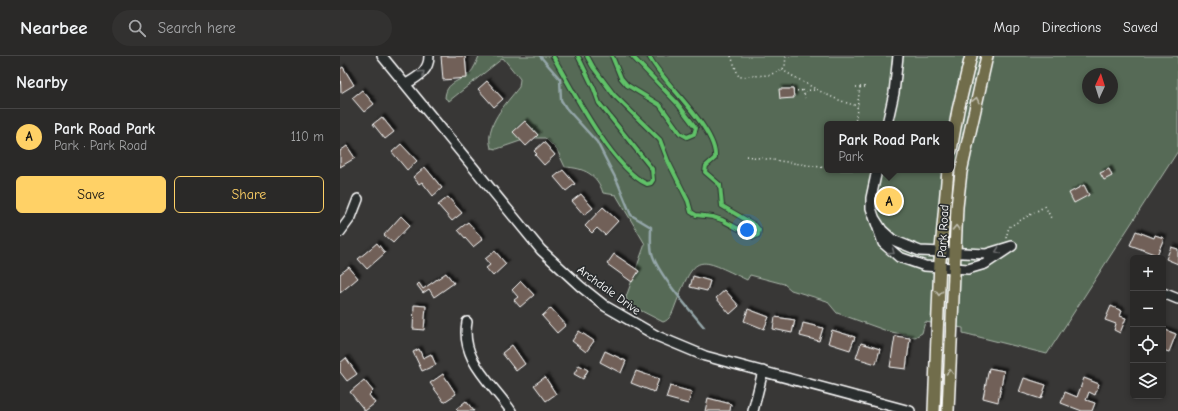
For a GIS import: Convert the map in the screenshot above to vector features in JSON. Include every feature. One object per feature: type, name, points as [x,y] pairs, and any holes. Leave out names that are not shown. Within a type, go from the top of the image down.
[{"type":"main road","points":[[954,133],[958,110],[972,56]]},
{"type":"main road","name":"Park Road","points":[[948,411],[956,207],[961,172],[987,56]]},
{"type":"main road","name":"Park Road","points":[[934,411],[940,268],[948,173]]},
{"type":"street","points":[[406,84],[424,72],[428,66],[429,56]]},
{"type":"street","points":[[888,121],[894,93],[898,56]]},
{"type":"street","name":"Archdale Drive","points":[[386,57],[522,229],[556,265],[580,286],[629,321],[657,336],[705,356],[910,411]]},
{"type":"street","points":[[875,218],[882,230],[897,243],[914,250],[986,254],[1012,246],[985,264],[968,268],[954,269],[918,265],[892,252],[880,238],[870,203],[876,173]]},
{"type":"street","points":[[340,232],[351,217],[358,199]]},
{"type":"street","points":[[1166,294],[1178,300]]},
{"type":"street","points":[[467,322],[466,342],[470,356],[511,411]]},
{"type":"street","points":[[753,411],[763,371]]},
{"type":"path","points":[[731,56],[739,77],[769,75],[782,70],[786,62],[786,56]]},
{"type":"path","points":[[782,70],[818,90],[849,104],[858,106]]},
{"type":"path","points":[[856,87],[867,87]]},
{"type":"path","points":[[855,121],[860,87]]},
{"type":"path","points":[[803,90],[805,98]]},
{"type":"path","points":[[793,91],[818,90]]},
{"type":"path","points":[[746,156],[824,168]]},
{"type":"path","points":[[1045,206],[1052,220]]},
{"type":"path","points":[[1004,242],[1008,227],[1042,208]]},
{"type":"green space","points":[[479,56],[1178,56],[1178,151],[1047,354],[963,333],[963,328],[925,322],[922,333],[915,337],[887,331],[837,313],[827,301],[791,290],[784,284],[750,275],[747,280],[718,266],[708,263],[700,264],[694,268],[682,288],[671,316],[668,320],[663,322],[628,304],[626,297],[645,244],[616,195],[603,193],[597,181],[589,173],[578,169],[565,167],[557,150],[545,138],[529,138],[497,149],[491,148],[490,139],[493,123],[519,87],[520,79],[503,58],[449,101],[445,98],[448,88],[454,82],[470,73]]},
{"type":"building","points":[[441,56],[465,56],[467,78],[443,80]]},
{"type":"building","points":[[343,67],[354,85],[341,93],[340,69]]},
{"type":"building","points":[[487,81],[503,99],[494,107],[478,89]]},
{"type":"building","points":[[779,89],[793,89],[794,98],[780,99]]},
{"type":"building","points":[[362,90],[374,104],[364,112],[352,98]]},
{"type":"building","points":[[382,117],[394,132],[385,139],[373,124]]},
{"type":"building","points":[[525,121],[538,135],[526,146],[513,132]]},
{"type":"building","points":[[544,142],[555,155],[544,165],[535,155],[537,154],[534,151]]},
{"type":"building","points":[[401,144],[417,161],[407,170],[392,152]]},
{"type":"building","points":[[347,146],[355,158],[340,167],[340,151]]},
{"type":"building","points":[[425,167],[442,188],[433,196],[422,182],[419,184],[413,177]]},
{"type":"building","points":[[1109,169],[1112,176],[1104,180],[1100,173]]},
{"type":"building","points":[[563,170],[575,184],[566,191],[554,177]]},
{"type":"building","points":[[1084,185],[1089,195],[1074,203],[1069,193]]},
{"type":"building","points":[[581,194],[593,208],[584,215],[572,201]]},
{"type":"building","points":[[448,197],[462,213],[452,221],[438,205]]},
{"type":"building","points":[[603,207],[618,221],[605,235],[597,228],[592,233],[585,226]]},
{"type":"building","points":[[401,216],[410,225],[393,243],[384,235]]},
{"type":"building","points":[[468,222],[483,239],[473,247],[458,230]]},
{"type":"building","points":[[1136,231],[1154,238],[1155,235],[1164,238],[1157,255],[1130,245]]},
{"type":"building","points":[[377,243],[385,253],[367,269],[358,259]]},
{"type":"building","points":[[1171,247],[1178,249],[1178,264],[1166,259]]},
{"type":"building","points":[[495,251],[506,264],[493,276],[486,268],[490,265],[485,259]]},
{"type":"building","points":[[614,254],[639,271],[632,282],[607,264]]},
{"type":"building","points":[[349,267],[358,278],[340,293],[340,274]]},
{"type":"building","points":[[446,273],[454,283],[434,297],[429,289],[423,293],[417,285],[419,283],[423,289]]},
{"type":"building","points":[[693,276],[710,281],[707,291],[690,287]]},
{"type":"building","points":[[521,281],[534,295],[520,307],[514,300],[518,297],[512,290]]},
{"type":"building","points":[[725,290],[739,306],[730,314],[716,298]]},
{"type":"building","points":[[414,305],[426,306],[424,330],[413,329]]},
{"type":"building","points":[[1111,306],[1122,311],[1120,316],[1126,318],[1120,333],[1114,330],[1116,324],[1105,320]]},
{"type":"building","points":[[551,308],[566,325],[557,333],[542,316]]},
{"type":"building","points":[[748,309],[769,317],[764,329],[744,321]]},
{"type":"building","points":[[775,317],[795,320],[792,333],[773,329]]},
{"type":"building","points":[[803,323],[823,328],[819,341],[800,336]]},
{"type":"building","points":[[832,330],[855,337],[850,350],[828,343]]},
{"type":"building","points":[[1166,330],[1176,334],[1169,352],[1166,351]]},
{"type":"building","points":[[579,331],[594,341],[586,352],[572,341]]},
{"type":"building","points":[[895,336],[910,338],[906,369],[890,367]]},
{"type":"building","points":[[861,343],[880,349],[876,364],[856,358]]},
{"type":"building","points":[[512,345],[525,364],[516,371],[502,353]]},
{"type":"building","points":[[419,349],[423,358],[431,354],[436,365],[422,371],[413,352]]},
{"type":"building","points":[[605,351],[626,361],[621,373],[600,362]]},
{"type":"building","points":[[346,358],[357,374],[347,381],[340,372],[340,363]]},
{"type":"building","points":[[579,365],[588,370],[583,379],[574,374]]},
{"type":"building","points":[[989,368],[1004,371],[998,402],[983,398]]},
{"type":"building","points":[[636,371],[659,379],[654,392],[631,383]]},
{"type":"building","points":[[443,374],[456,394],[444,402],[430,383]]},
{"type":"building","points":[[545,377],[556,394],[546,401],[534,385]]},
{"type":"building","points":[[1024,378],[1046,385],[1041,399],[1019,392]]},
{"type":"building","points":[[1084,378],[1099,384],[1095,395],[1089,392],[1086,400],[1095,403],[1092,411],[1082,411],[1061,403],[1065,392],[1077,397]]},
{"type":"building","points":[[364,380],[373,391],[369,395],[375,403],[365,411],[350,392]]},
{"type":"building","points":[[670,386],[692,392],[688,404],[666,398]]},
{"type":"building","points":[[708,398],[731,404],[730,411],[705,411]]},
{"type":"building","points":[[466,401],[474,411],[458,411],[456,409]]},
{"type":"waterway","points":[[540,56],[560,79],[561,100],[566,108],[597,142],[618,183],[631,215],[651,227],[652,253],[660,271],[704,327]]},
{"type":"cycle path","points":[[553,56],[582,107],[607,146],[634,176],[647,184],[651,183],[653,180],[652,169],[599,103],[578,56]]},
{"type":"cycle path","points":[[587,56],[593,67],[614,95],[660,140],[668,161],[688,201],[691,212],[696,215],[713,217],[722,220],[754,237],[758,235],[759,230],[755,225],[722,206],[720,185],[705,172],[706,166],[715,158],[714,146],[699,120],[666,80],[649,56]]},
{"type":"cycle path","points":[[612,56],[621,78],[627,85],[660,105],[680,133],[687,137],[694,134],[696,128],[677,103],[632,56]]},
{"type":"place","name":"Park Road Park","points":[[889,201]]}]
